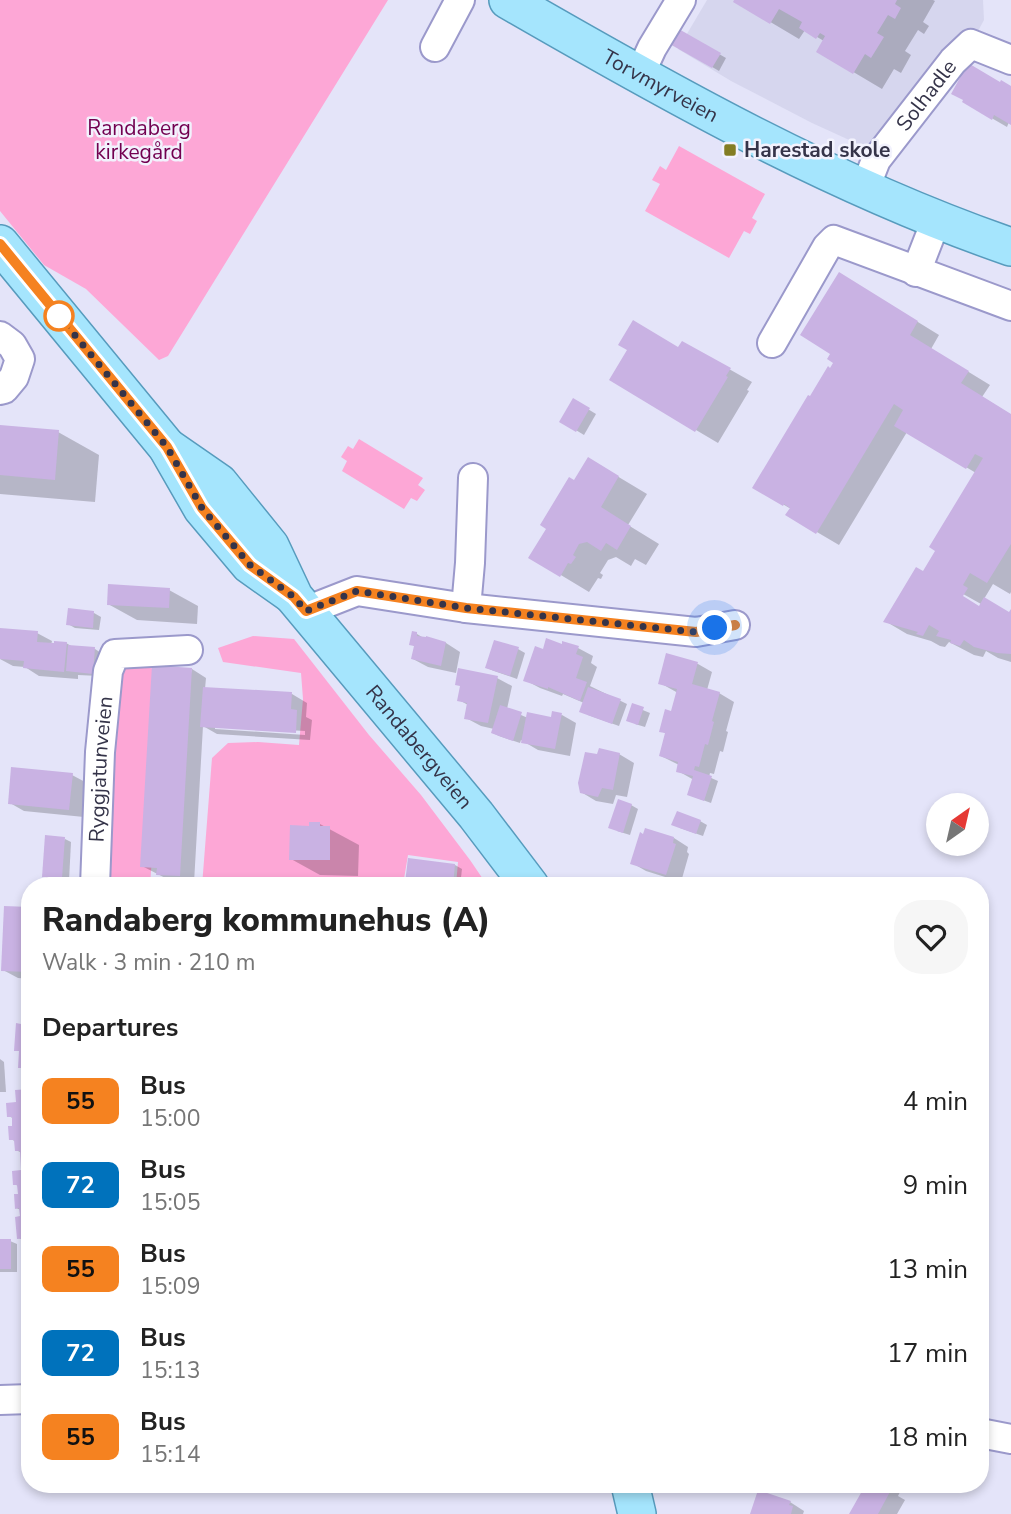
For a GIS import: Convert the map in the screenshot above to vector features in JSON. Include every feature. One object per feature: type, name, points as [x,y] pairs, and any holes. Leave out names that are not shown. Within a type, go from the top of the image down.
[{"type":"main road","name":"Torvmyrveien","points":[[508,0],[640,74],[807,162],[1011,247]]},
{"type":"main road","name":"Randabergveien","points":[[0,244],[167,447],[219,483],[270,546],[300,604],[464,800],[523,877]]},
{"type":"main road","points":[[632,1493],[637,1514]]},
{"type":"street","points":[[435,47],[460,0]]},
{"type":"street","points":[[640,74],[652,48],[681,0]]},
{"type":"street","name":"Solhadle","points":[[865,188],[876,160],[953,61],[971,44],[1011,60]]},
{"type":"street","points":[[916,272],[937,218]]},
{"type":"street","points":[[772,343],[827,247],[834,240],[1011,306]]},
{"type":"street","points":[[0,336],[12,345],[20,359],[14,377],[0,390]]},
{"type":"street","points":[[466,608],[473,478]]},
{"type":"street","points":[[300,604],[357,591],[466,608],[696,632],[735,625]]},
{"type":"street","name":"Ryggjatunveien","points":[[94,877],[101,738],[108,671],[115,654],[188,650]]},
{"type":"street","points":[[0,1400],[21,1399]]},
{"type":"street","points":[[989,1435],[1011,1439]]},
{"type":"shaded area","points":[[707,0],[983,0],[984,20],[971,44],[869,149],[731,81],[678,49]]},
{"type":"green space","name":"Randaberg kirkegård","points":[[0,0],[388,0],[168,356],[159,360],[86,289],[44,265],[0,211]]},
{"type":"green space","points":[[679,146],[765,194],[752,218],[757,221],[750,234],[744,231],[729,258],[645,211],[660,184],[652,180],[660,166],[666,170]]},
{"type":"green space","points":[[359,439],[423,478],[418,485],[425,490],[417,501],[411,498],[404,509],[342,471],[347,461],[341,457],[348,446],[353,449]]},
{"type":"green space","points":[[253,636],[294,639],[369,735],[421,795],[482,877],[457,877],[458,862],[408,855],[404,877],[203,877],[212,758],[228,743],[299,745],[303,699],[301,673],[223,662],[218,648]]},
{"type":"green space","points":[[145,667],[166,671],[151,877],[95,877],[108,671]]},
{"type":"building","points":[[897,0],[895,4],[901,8],[895,19],[888,15],[877,33],[884,37],[871,58],[865,54],[853,74],[816,52],[825,36],[820,33],[816,39],[799,28],[802,22],[779,9],[770,24],[733,2]]},
{"type":"building","points":[[677,28],[721,53],[712,68],[668,43]]},
{"type":"building","points":[[968,63],[1011,86],[1011,125],[994,115],[992,120],[951,94]]},
{"type":"building","points":[[839,272],[918,321],[910,335],[969,371],[961,383],[1011,414],[1011,544],[987,583],[970,573],[963,585],[968,588],[963,596],[979,606],[984,597],[1009,612],[1011,609],[1011,654],[974,647],[964,640],[960,646],[950,643],[951,640],[936,636],[939,631],[929,625],[923,636],[916,634],[918,632],[883,622],[916,567],[923,571],[935,551],[929,547],[983,458],[975,454],[966,469],[894,426],[903,410],[894,404],[816,534],[785,515],[790,508],[752,488],[808,395],[810,396],[828,366],[830,368],[833,363],[827,359],[830,354],[800,335]]},
{"type":"building","points":[[633,320],[678,347],[682,341],[731,368],[695,432],[609,380],[627,350],[618,345]]},
{"type":"building","points":[[573,398],[590,408],[576,432],[559,422]]},
{"type":"building","points":[[0,425],[59,430],[55,480],[0,475]]},
{"type":"building","points":[[588,457],[619,476],[601,507],[631,526],[617,550],[606,543],[601,551],[587,542],[579,544],[573,555],[576,557],[571,564],[568,563],[560,577],[528,558],[546,529],[540,525],[569,477],[574,480]]},
{"type":"building","points":[[108,584],[170,588],[169,608],[107,605]]},
{"type":"building","points":[[68,608],[94,611],[93,628],[66,625]]},
{"type":"building","points":[[0,628],[38,631],[37,642],[67,642],[64,672],[23,668],[24,661],[0,659]]},
{"type":"building","points":[[412,631],[417,632],[417,636],[446,642],[441,666],[411,659],[414,646],[409,645]]},
{"type":"building","points":[[546,638],[579,646],[576,654],[583,657],[576,678],[587,682],[580,701],[548,687],[523,681],[535,646],[543,649]]},
{"type":"building","points":[[494,640],[519,647],[510,676],[485,668]]},
{"type":"building","points":[[68,645],[95,647],[93,674],[66,671]]},
{"type":"building","points":[[666,653],[698,662],[692,684],[720,692],[708,745],[705,744],[699,767],[695,766],[694,770],[712,776],[704,801],[687,795],[693,776],[676,772],[678,762],[659,756],[665,733],[659,732],[665,709],[671,711],[677,689],[658,684]]},
{"type":"building","points":[[152,665],[192,668],[180,876],[156,875],[157,868],[140,867]]},
{"type":"building","points":[[458,668],[498,676],[488,723],[464,719],[467,703],[457,701],[460,686],[455,685]]},
{"type":"building","points":[[203,687],[292,692],[291,709],[297,710],[296,733],[200,727]]},
{"type":"building","points":[[588,687],[621,699],[612,724],[579,712]]},
{"type":"building","points":[[632,703],[644,707],[638,725],[626,721]]},
{"type":"building","points":[[500,705],[522,712],[513,741],[491,733]]},
{"type":"building","points":[[552,711],[562,713],[555,749],[521,743],[527,712],[551,717]]},
{"type":"building","points":[[599,748],[620,753],[613,790],[602,788],[598,797],[580,793],[578,783],[585,752],[597,754]]},
{"type":"building","points":[[11,767],[73,773],[69,810],[8,804]]},
{"type":"building","points":[[618,799],[632,804],[623,833],[608,828]]},
{"type":"building","points":[[677,811],[701,820],[696,834],[671,825]]},
{"type":"building","points":[[309,822],[330,826],[330,860],[289,860],[290,825],[309,826]]},
{"type":"building","points":[[645,828],[674,837],[673,843],[676,844],[666,875],[630,864],[640,832],[643,834]]},
{"type":"building","points":[[45,835],[65,837],[62,877],[42,877]]},
{"type":"building","points":[[408,858],[455,864],[454,877],[406,877]]},
{"type":"building","points":[[4,906],[21,907],[21,972],[1,971]]},
{"type":"building","points":[[16,1023],[21,1024],[21,1068],[18,1068],[19,1051],[14,1051]]},
{"type":"building","points":[[15,1090],[21,1090],[21,1170],[20,1151],[15,1151],[14,1140],[9,1140],[8,1126],[12,1126],[12,1117],[7,1117],[6,1103],[16,1102]]},
{"type":"building","points":[[21,1170],[21,1239],[17,1239],[15,1217],[20,1216],[19,1208],[15,1209],[14,1194],[18,1194],[17,1185],[13,1185],[12,1171]]},
{"type":"building","points":[[0,1239],[11,1239],[11,1269],[0,1269]]},
{"type":"building","points":[[757,1493],[767,1493],[791,1501],[789,1505],[793,1506],[791,1514],[750,1514]]},
{"type":"building","points":[[861,1493],[889,1493],[878,1514],[849,1514]]},
{"type":"bus line","name":"55","points":[[0,244],[167,447],[202,508],[250,565],[294,597],[306,611],[357,591],[466,608],[696,632],[735,625]]},
{"type":"place","name":"Harestad skole","points":[[730,150]]},
{"type":"route","points":[[59,316],[55,311],[167,447],[202,508],[250,565],[294,597],[306,611],[357,591],[466,608],[696,632],[715,628]]}]
